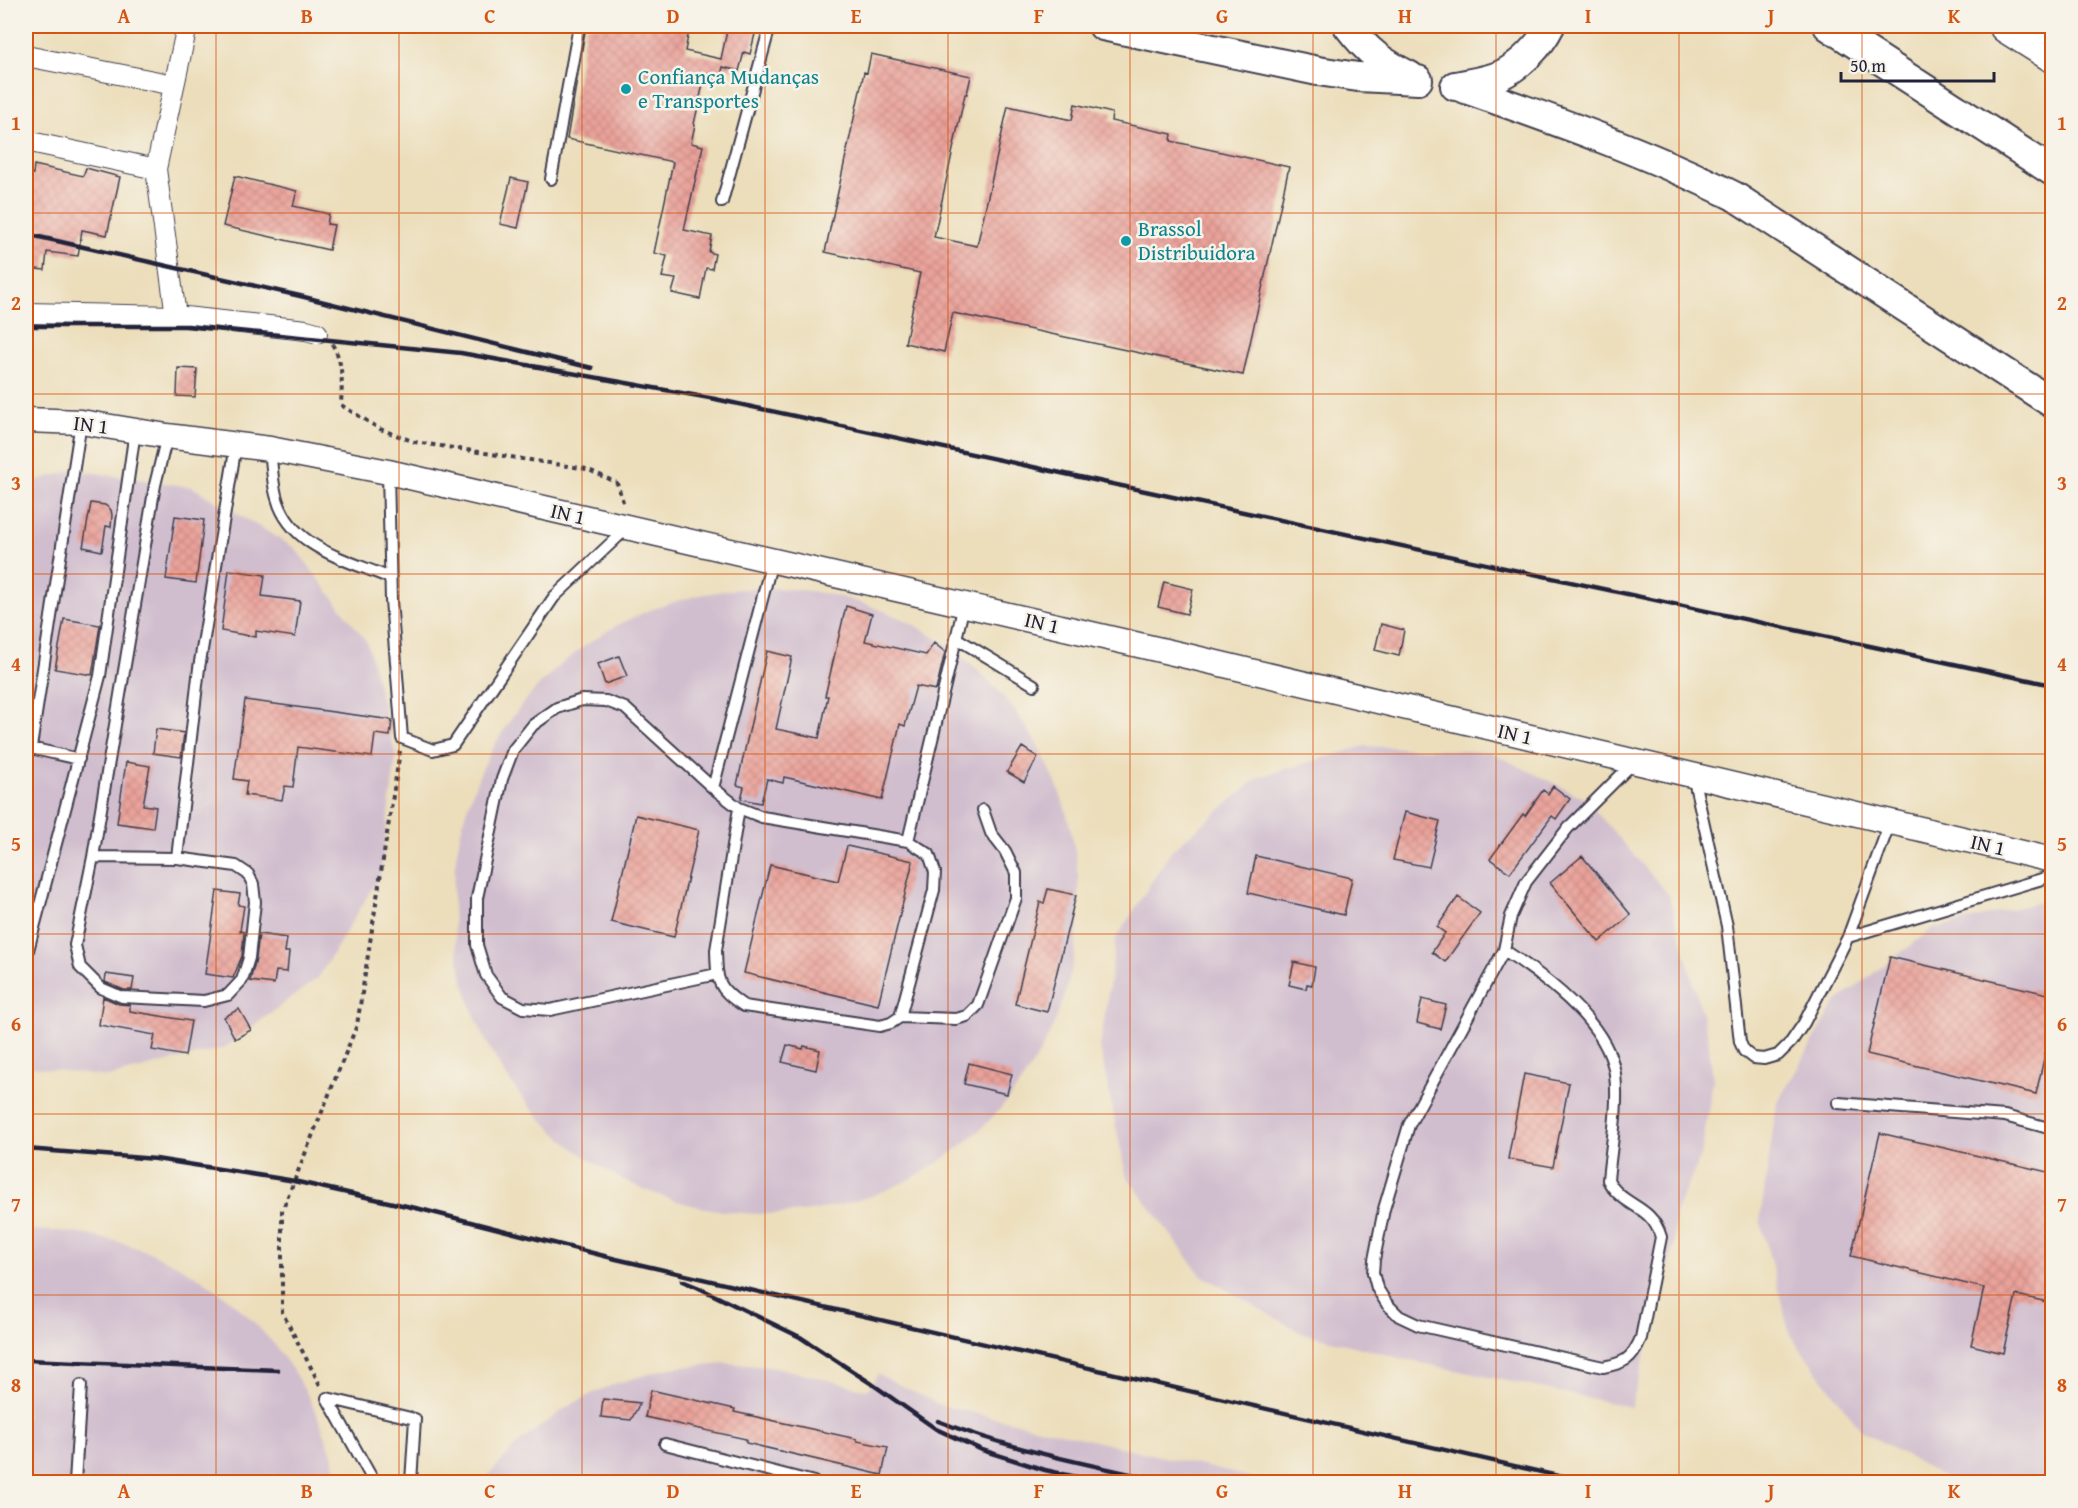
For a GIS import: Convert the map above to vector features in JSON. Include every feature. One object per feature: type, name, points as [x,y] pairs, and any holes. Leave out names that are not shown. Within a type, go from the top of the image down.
[{"type":"highway","points":[[2006,26],[2052,55]]},
{"type":"main road","points":[[1102,26],[1318,71],[1418,80]]},
{"type":"main road","points":[[1348,26],[1382,62],[1435,86],[1457,86],[1500,75],[1528,56],[1550,26]]},
{"type":"main road","points":[[1828,26],[2052,171]]},
{"type":"main road","points":[[1457,86],[1632,149],[1682,170],[1734,196],[2052,403]]},
{"type":"street","points":[[176,316],[156,169],[187,26]]},
{"type":"street","points":[[26,56],[174,85]]},
{"type":"street","points":[[26,141],[156,169]]},
{"type":"street","points":[[26,313],[176,316],[317,333]]},
{"type":"street","name":"IN 1","points":[[26,420],[81,422],[167,436],[270,448],[388,472],[2052,860]]},
{"type":"lane","points":[[551,179],[579,26]]},
{"type":"lane","points":[[722,202],[770,26]]},
{"type":"lane","points":[[79,759],[28,747],[81,422]]},
{"type":"lane","points":[[26,958],[100,676],[135,431]]},
{"type":"lane","points":[[93,857],[177,858],[236,866],[248,874],[253,885],[255,902],[249,958],[242,980],[228,995],[204,1001],[122,997],[101,988],[80,967],[75,945],[93,857],[155,485],[167,436]]},
{"type":"lane","points":[[177,858],[199,668],[236,445]]},
{"type":"lane","points":[[270,448],[276,496],[288,524],[312,546],[390,578]]},
{"type":"lane","points":[[388,472],[390,578],[402,738],[433,750],[453,745],[554,597],[627,527]]},
{"type":"lane","points":[[713,788],[772,561]]},
{"type":"lane","points":[[908,841],[964,605]]},
{"type":"lane","points":[[956,638],[1034,685]]},
{"type":"lane","points":[[717,974],[550,1010],[523,1008],[502,997],[486,975],[477,945],[477,898],[502,779],[513,750],[532,725],[557,708],[582,700],[606,701],[625,708],[713,788],[739,808],[762,817],[908,841],[929,854],[935,872],[934,890],[900,1017]]},
{"type":"lane","points":[[1503,950],[1551,984],[1599,1034],[1610,1053],[1615,1074],[1615,1102],[1608,1180],[1612,1189],[1621,1197],[1651,1216],[1661,1237],[1641,1338],[1635,1353],[1626,1361],[1616,1365],[1603,1368],[1418,1325],[1399,1316],[1386,1304],[1377,1288],[1373,1274],[1384,1209],[1408,1125],[1503,950],[1511,916],[1526,882],[1568,828],[1634,762]]},
{"type":"lane","points":[[1693,776],[1727,926],[1738,1026],[1744,1051],[1753,1058],[1764,1059],[1778,1055],[1791,1042],[1804,1023],[1848,937],[1890,822]]},
{"type":"lane","points":[[739,808],[716,950],[717,974],[725,993],[744,1006],[880,1026],[900,1017],[956,1019],[967,1016],[978,1005],[1016,898],[1016,873],[1005,851],[991,833],[983,810]]},
{"type":"lane","points":[[1848,937],[2052,876]]},
{"type":"lane","points":[[1838,1103],[2004,1116],[2052,1129]]},
{"type":"lane","points":[[75,1482],[81,1384]]},
{"type":"lane","points":[[327,1398],[374,1482]]},
{"type":"lane","points":[[327,1398],[415,1419],[411,1482]]},
{"type":"lane","points":[[665,1444],[814,1482]]},
{"type":"path","points":[[317,333],[329,340],[338,353],[343,376],[341,405],[380,429],[415,442],[587,469],[617,483],[630,523],[627,527]]},
{"type":"path","points":[[327,1398],[282,1312],[282,1211],[357,1025],[402,738]]},
{"type":"shaded area","points":[[74,470],[192,487],[295,548],[367,642],[396,757],[380,875],[319,977],[224,1048],[108,1077],[26,1066],[26,483]]},
{"type":"shaded area","points":[[766,588],[827,594],[886,612],[940,641],[987,680],[1026,727],[1055,781],[1073,840],[1079,901],[1073,962],[1055,1021],[1026,1075],[987,1122],[940,1161],[886,1190],[827,1208],[766,1214],[705,1208],[646,1190],[592,1161],[545,1122],[506,1075],[477,1021],[459,962],[453,901],[459,840],[477,781],[506,727],[545,680],[592,641],[646,612],[705,594]]},
{"type":"shaded area","points":[[1364,746],[1490,752],[1584,798],[1669,895],[1708,1036],[1713,1080],[1701,1156],[1675,1213],[1674,1245],[1631,1407],[1407,1360],[1300,1332],[1201,1275],[1126,1175],[1100,1048],[1116,939],[1171,851],[1259,777]]},
{"type":"shaded area","points":[[2052,900],[2052,1482],[1951,1482],[1861,1430],[1790,1335],[1760,1220],[1777,1103],[1837,1001],[1932,929]]},
{"type":"shaded area","points":[[26,1230],[88,1235],[149,1252],[204,1281],[230,1300],[274,1344],[292,1369],[321,1424],[339,1482],[26,1482]]},
{"type":"shaded area","points":[[725,1363],[780,1368],[868,1390],[878,1374],[940,1405],[1271,1482],[482,1482],[521,1441],[567,1407],[591,1394],[617,1383],[670,1368]]},
{"type":"building","points":[[586,26],[690,26],[685,51],[721,59],[728,26],[756,30],[750,54],[744,52],[739,71],[723,67],[720,79],[705,75],[694,124],[691,143],[703,146],[684,230],[712,236],[709,252],[715,254],[712,269],[706,268],[700,299],[672,293],[676,279],[662,277],[667,256],[654,253],[673,162],[567,139]]},
{"type":"building","name":"Brassol Distribuidora","points":[[871,54],[971,76],[967,94],[965,94],[934,237],[977,246],[1008,106],[1072,120],[1075,104],[1112,113],[1111,121],[1172,134],[1171,141],[1289,167],[1243,375],[953,313],[944,352],[905,343],[920,273],[825,252],[864,72],[867,73]]},
{"type":"building","points":[[34,165],[83,176],[86,168],[120,177],[107,235],[82,230],[78,256],[47,252],[45,270],[26,268],[29,216],[26,216],[26,172],[33,174]]},
{"type":"building","points":[[235,176],[297,191],[293,206],[329,214],[327,224],[334,225],[329,250],[223,226]]},
{"type":"building","points":[[511,178],[528,182],[518,228],[500,224]]},
{"type":"building","points":[[178,368],[197,369],[195,397],[177,396]]},
{"type":"building","points":[[91,503],[105,505],[111,510],[111,527],[106,526],[102,551],[83,547]]},
{"type":"building","points":[[175,516],[204,520],[196,583],[166,579]]},
{"type":"building","points":[[229,570],[265,575],[262,596],[300,601],[295,637],[256,631],[256,637],[221,631]]},
{"type":"building","points":[[1164,582],[1193,589],[1187,614],[1158,607]]},
{"type":"building","points":[[846,606],[872,614],[865,641],[926,655],[934,643],[945,652],[936,690],[916,686],[905,726],[900,724],[882,800],[784,777],[783,783],[767,779],[761,803],[741,799],[744,787],[737,785],[767,651],[792,657],[776,729],[819,738],[828,696],[825,696]]},
{"type":"building","points":[[64,619],[100,625],[92,675],[55,669]]},
{"type":"building","points":[[1381,624],[1404,630],[1399,656],[1375,650]]},
{"type":"building","points":[[619,656],[627,676],[605,684],[598,664]]},
{"type":"building","points":[[245,700],[392,720],[390,736],[375,734],[372,757],[298,747],[293,787],[285,786],[282,800],[245,795],[247,781],[234,779]]},
{"type":"building","points":[[156,729],[184,733],[181,757],[153,753]]},
{"type":"building","points":[[1022,747],[1038,757],[1024,782],[1007,772]]},
{"type":"building","points":[[126,762],[150,766],[143,805],[156,807],[153,828],[117,823]]},
{"type":"building","points":[[1553,786],[1570,799],[1556,819],[1552,816],[1510,873],[1490,859],[1543,790],[1548,794]]},
{"type":"building","points":[[1405,812],[1440,821],[1429,867],[1393,860]]},
{"type":"building","points":[[636,815],[699,830],[674,937],[611,922]]},
{"type":"building","points":[[847,846],[913,861],[878,1005],[744,973],[770,865],[838,881]]},
{"type":"building","points":[[1256,856],[1352,878],[1344,915],[1248,893]]},
{"type":"building","points":[[1582,856],[1631,915],[1599,942],[1550,883]]},
{"type":"building","points":[[1048,889],[1076,895],[1047,1012],[1015,1004],[1040,902],[1044,903]]},
{"type":"building","points":[[217,891],[240,894],[238,905],[244,906],[240,931],[244,932],[242,956],[233,978],[205,974]]},
{"type":"building","points":[[1458,897],[1480,913],[1445,962],[1432,952],[1445,933],[1437,927]]},
{"type":"building","points":[[259,934],[287,938],[285,952],[289,952],[287,972],[276,971],[274,984],[250,981]]},
{"type":"building","points":[[1890,957],[2052,995],[2052,1023],[2036,1094],[1867,1054]]},
{"type":"building","points":[[1294,962],[1315,967],[1312,985],[1307,984],[1306,989],[1289,985]]},
{"type":"building","points":[[106,974],[134,978],[132,990],[124,990],[105,982]]},
{"type":"building","points":[[103,997],[119,1004],[130,1005],[130,1011],[191,1021],[185,1056],[152,1050],[155,1035],[99,1025]]},
{"type":"building","points":[[1422,999],[1446,1005],[1440,1029],[1417,1023]]},
{"type":"building","points":[[239,1009],[251,1030],[235,1039],[224,1017]]},
{"type":"building","points":[[787,1045],[820,1050],[816,1070],[782,1062]]},
{"type":"building","points":[[969,1063],[1012,1074],[1007,1094],[964,1084]]},
{"type":"building","points":[[1524,1074],[1569,1083],[1553,1167],[1508,1159]]},
{"type":"building","points":[[1880,1133],[2052,1173],[2052,1303],[2016,1295],[2003,1353],[1971,1345],[1984,1288],[1851,1256]]},
{"type":"building","points":[[651,1390],[735,1409],[734,1412],[888,1447],[882,1475],[746,1443],[746,1439],[645,1417]]},
{"type":"building","points":[[603,1399],[640,1403],[631,1420],[601,1417]]},
{"type":"railway","points":[[26,234],[300,296],[592,368]]},
{"type":"railway","points":[[26,326],[188,326],[461,353],[715,399],[2052,685]]},
{"type":"railway","points":[[26,1149],[156,1159],[289,1180],[420,1209],[616,1259],[1584,1482]]},
{"type":"railway","points":[[682,1281],[800,1337],[936,1429],[982,1450],[1045,1470],[1099,1482]]},
{"type":"railway","points":[[26,1360],[278,1370]]},
{"type":"railway","points":[[938,1421],[1022,1449],[1167,1482]]},
{"type":"place","name":"Confiança Mudanças e Transportes","points":[[626,89]]},
{"type":"place","name":"Brassol Distribuidora","points":[[1126,241]]}]
